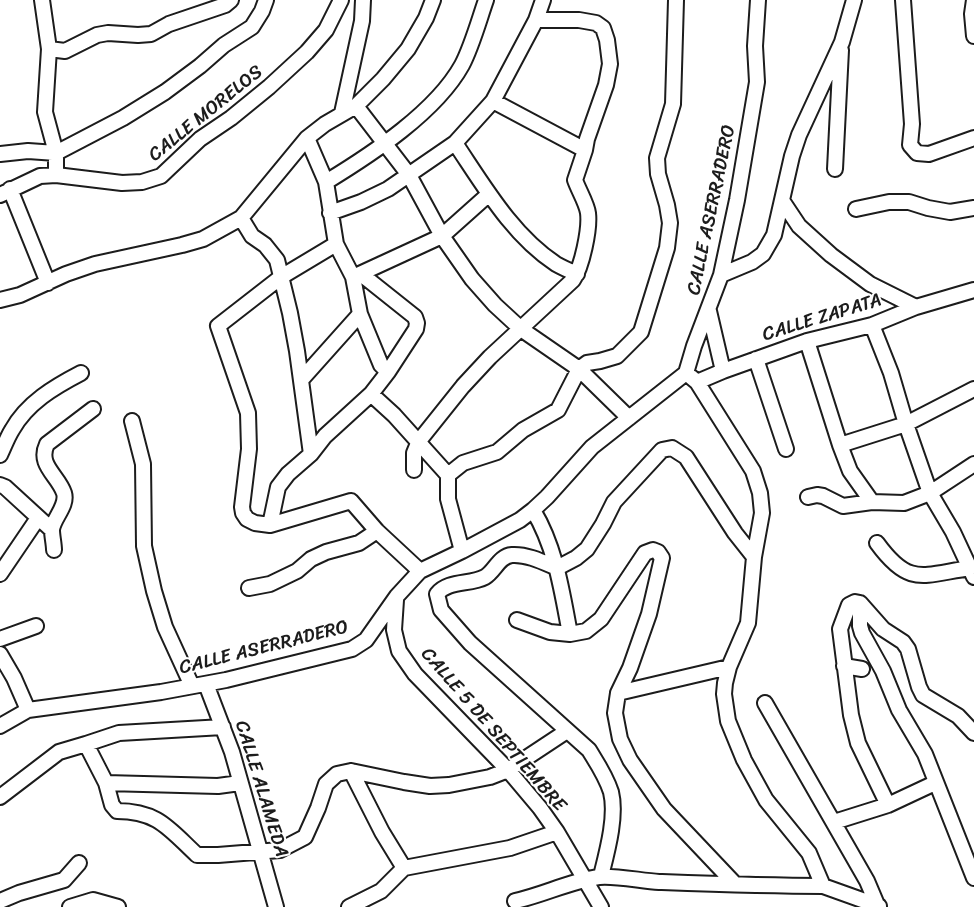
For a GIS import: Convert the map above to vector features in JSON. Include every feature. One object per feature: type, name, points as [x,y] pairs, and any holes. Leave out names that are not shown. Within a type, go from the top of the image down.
[{"type":"street","points":[[42,0],[48,49],[45,112],[56,153],[56,174]]},
{"type":"street","points":[[0,154],[28,151],[56,153],[123,118],[165,92],[224,45],[252,27],[262,11],[266,0]]},
{"type":"street","name":"CALLE MORELOS","points":[[5,192],[40,176],[56,174],[122,184],[142,182],[161,176],[200,139],[231,118],[270,87],[307,52],[326,30],[341,0]]},
{"type":"street","points":[[342,113],[362,22],[363,0]]},
{"type":"street","points":[[0,300],[20,295],[48,284],[66,274],[95,264],[173,248],[203,239],[241,218],[307,138],[342,113],[356,106],[383,79],[408,49],[426,18],[433,0]]},
{"type":"street","points":[[326,182],[356,164],[405,128],[437,98],[462,65],[486,0]]},
{"type":"street","points":[[330,213],[361,202],[388,189],[455,143],[493,101],[536,20],[543,0]]},
{"type":"street","points":[[448,475],[462,463],[497,452],[523,430],[558,410],[579,369],[587,363],[617,356],[641,332],[667,248],[670,223],[667,204],[658,174],[657,158],[673,104],[676,0]]},
{"type":"street","name":"CALLE ASERRADERO","points":[[0,726],[28,710],[199,685],[352,649],[366,640],[397,596],[420,571],[520,520],[548,497],[592,446],[686,373],[694,346],[722,275],[757,82],[755,46],[758,0]]},
{"type":"street","points":[[722,275],[752,262],[763,254],[774,235],[792,156],[799,136],[842,42],[854,0]]},
{"type":"street","points":[[903,0],[912,124],[910,145],[917,153],[929,154],[974,138]]},
{"type":"street","points":[[974,0],[972,14],[974,36]]},
{"type":"street","points":[[48,49],[65,51],[97,34],[151,34],[169,24],[226,2]]},
{"type":"street","points":[[414,470],[414,453],[419,441],[463,386],[490,357],[573,280],[577,274],[586,236],[588,212],[575,180],[606,85],[610,64],[607,40],[603,28],[596,23],[579,20],[536,20]]},
{"type":"street","points":[[835,169],[842,42]]},
{"type":"street","points":[[493,101],[585,150]]},
{"type":"street","points":[[356,106],[409,174],[442,236],[495,306],[521,329],[579,369],[630,418]]},
{"type":"street","points":[[270,525],[278,487],[288,474],[311,454],[325,436],[371,394],[416,329],[417,322],[415,316],[357,275],[336,244],[326,182],[307,138]]},
{"type":"street","points":[[455,143],[489,194],[534,247],[557,264],[577,274]]},
{"type":"street","points":[[5,192],[48,284]]},
{"type":"street","points":[[357,275],[442,236],[489,194]]},
{"type":"street","points":[[783,202],[799,226],[831,255],[870,284],[916,307]]},
{"type":"street","points":[[856,208],[889,202],[909,202],[950,212],[974,208]]},
{"type":"street","points":[[241,218],[252,236],[265,245],[278,260],[290,313],[311,454]]},
{"type":"street","points":[[336,244],[282,277],[218,326],[248,413],[248,449],[243,513],[247,519],[255,523],[270,525],[351,501],[377,530],[420,571]]},
{"type":"street","points":[[357,275],[360,314],[381,365],[388,372]]},
{"type":"street","name":"CALLE ZAPATA","points":[[697,382],[722,371],[807,341],[872,325],[916,307],[974,290]]},
{"type":"street","points":[[709,311],[722,371]]},
{"type":"street","points":[[301,380],[360,314]]},
{"type":"street","points":[[872,325],[891,374],[930,493],[972,573],[916,576],[895,564],[877,543]]},
{"type":"street","points":[[807,341],[850,471],[872,502]]},
{"type":"street","points":[[756,359],[786,450]]},
{"type":"street","points":[[0,455],[12,428],[32,404],[52,388],[81,373]]},
{"type":"street","points":[[686,373],[697,382],[753,471],[760,493],[762,514],[754,558],[748,623],[729,667],[725,683],[724,694],[728,721],[744,760],[766,800],[809,853],[823,886]]},
{"type":"street","points":[[840,445],[906,424],[974,390]]},
{"type":"street","points":[[371,394],[419,441],[448,475],[448,499],[462,551]]},
{"type":"street","points":[[54,550],[52,530],[64,501],[64,494],[45,461],[43,452],[47,444],[94,409]]},
{"type":"street","name":"CALLE ALAMEDA","points":[[132,421],[143,464],[144,546],[154,591],[165,628],[223,727],[262,852],[276,907]]},
{"type":"street","points":[[601,876],[613,809],[611,792],[603,773],[589,750],[470,643],[450,622],[441,610],[437,594],[440,590],[485,577],[506,556],[514,555],[532,558],[557,568],[576,558],[587,549],[604,524],[614,502],[662,450],[672,448],[686,457],[735,533],[754,558]]},
{"type":"street","points":[[808,497],[823,496],[844,506],[872,502],[904,503],[930,493],[974,464]]},
{"type":"street","points":[[3,486],[52,530]]},
{"type":"street","points":[[533,510],[544,528],[557,568],[570,634]]},
{"type":"street","points":[[0,574],[38,518]]},
{"type":"street","points":[[249,588],[270,584],[297,571],[311,559],[326,552],[359,543],[377,530]]},
{"type":"street","points":[[517,620],[550,632],[570,634],[586,631],[602,619],[645,553],[653,550],[658,552],[662,558],[650,614],[630,668],[618,693],[615,713],[620,740],[630,760],[664,809],[735,884]]},
{"type":"street","name":"CALLE 5 DE SEPTIEMBRE","points":[[397,596],[394,630],[400,651],[414,674],[508,770],[540,808],[586,879],[601,907]]},
{"type":"street","points":[[888,805],[858,742],[851,715],[840,629],[849,605],[855,602],[860,603],[883,629],[903,642],[908,649],[919,688],[923,695],[958,716],[974,733]]},
{"type":"street","points":[[860,603],[860,626],[862,633],[883,671],[899,710],[925,754],[935,783],[971,863],[974,878]]},
{"type":"street","points":[[0,639],[36,626]]},
{"type":"street","points":[[0,654],[14,678],[28,710]]},
{"type":"street","points":[[844,666],[862,669]]},
{"type":"street","points":[[618,693],[729,667]]},
{"type":"street","points":[[765,703],[867,881],[878,906]]},
{"type":"street","points":[[0,797],[58,752],[119,733],[223,727]]},
{"type":"street","points":[[86,744],[106,783],[112,805],[117,811],[133,811],[153,817],[169,827],[197,855],[280,850],[304,837],[318,808],[326,784],[338,774],[350,771],[430,786],[449,786],[490,778],[508,770],[567,731]]},
{"type":"street","points":[[350,771],[382,832],[404,868]]},
{"type":"street","points":[[106,783],[218,786],[240,783]]},
{"type":"street","points":[[834,822],[888,805],[935,783]]},
{"type":"street","points":[[349,907],[381,891],[404,868],[510,848],[557,832]]},
{"type":"street","points":[[0,901],[19,893],[64,880],[80,863]]},
{"type":"street","points":[[514,905],[586,879],[601,876],[642,881],[823,886],[878,906]]},
{"type":"street","points":[[70,907],[93,900],[118,907]]}]
